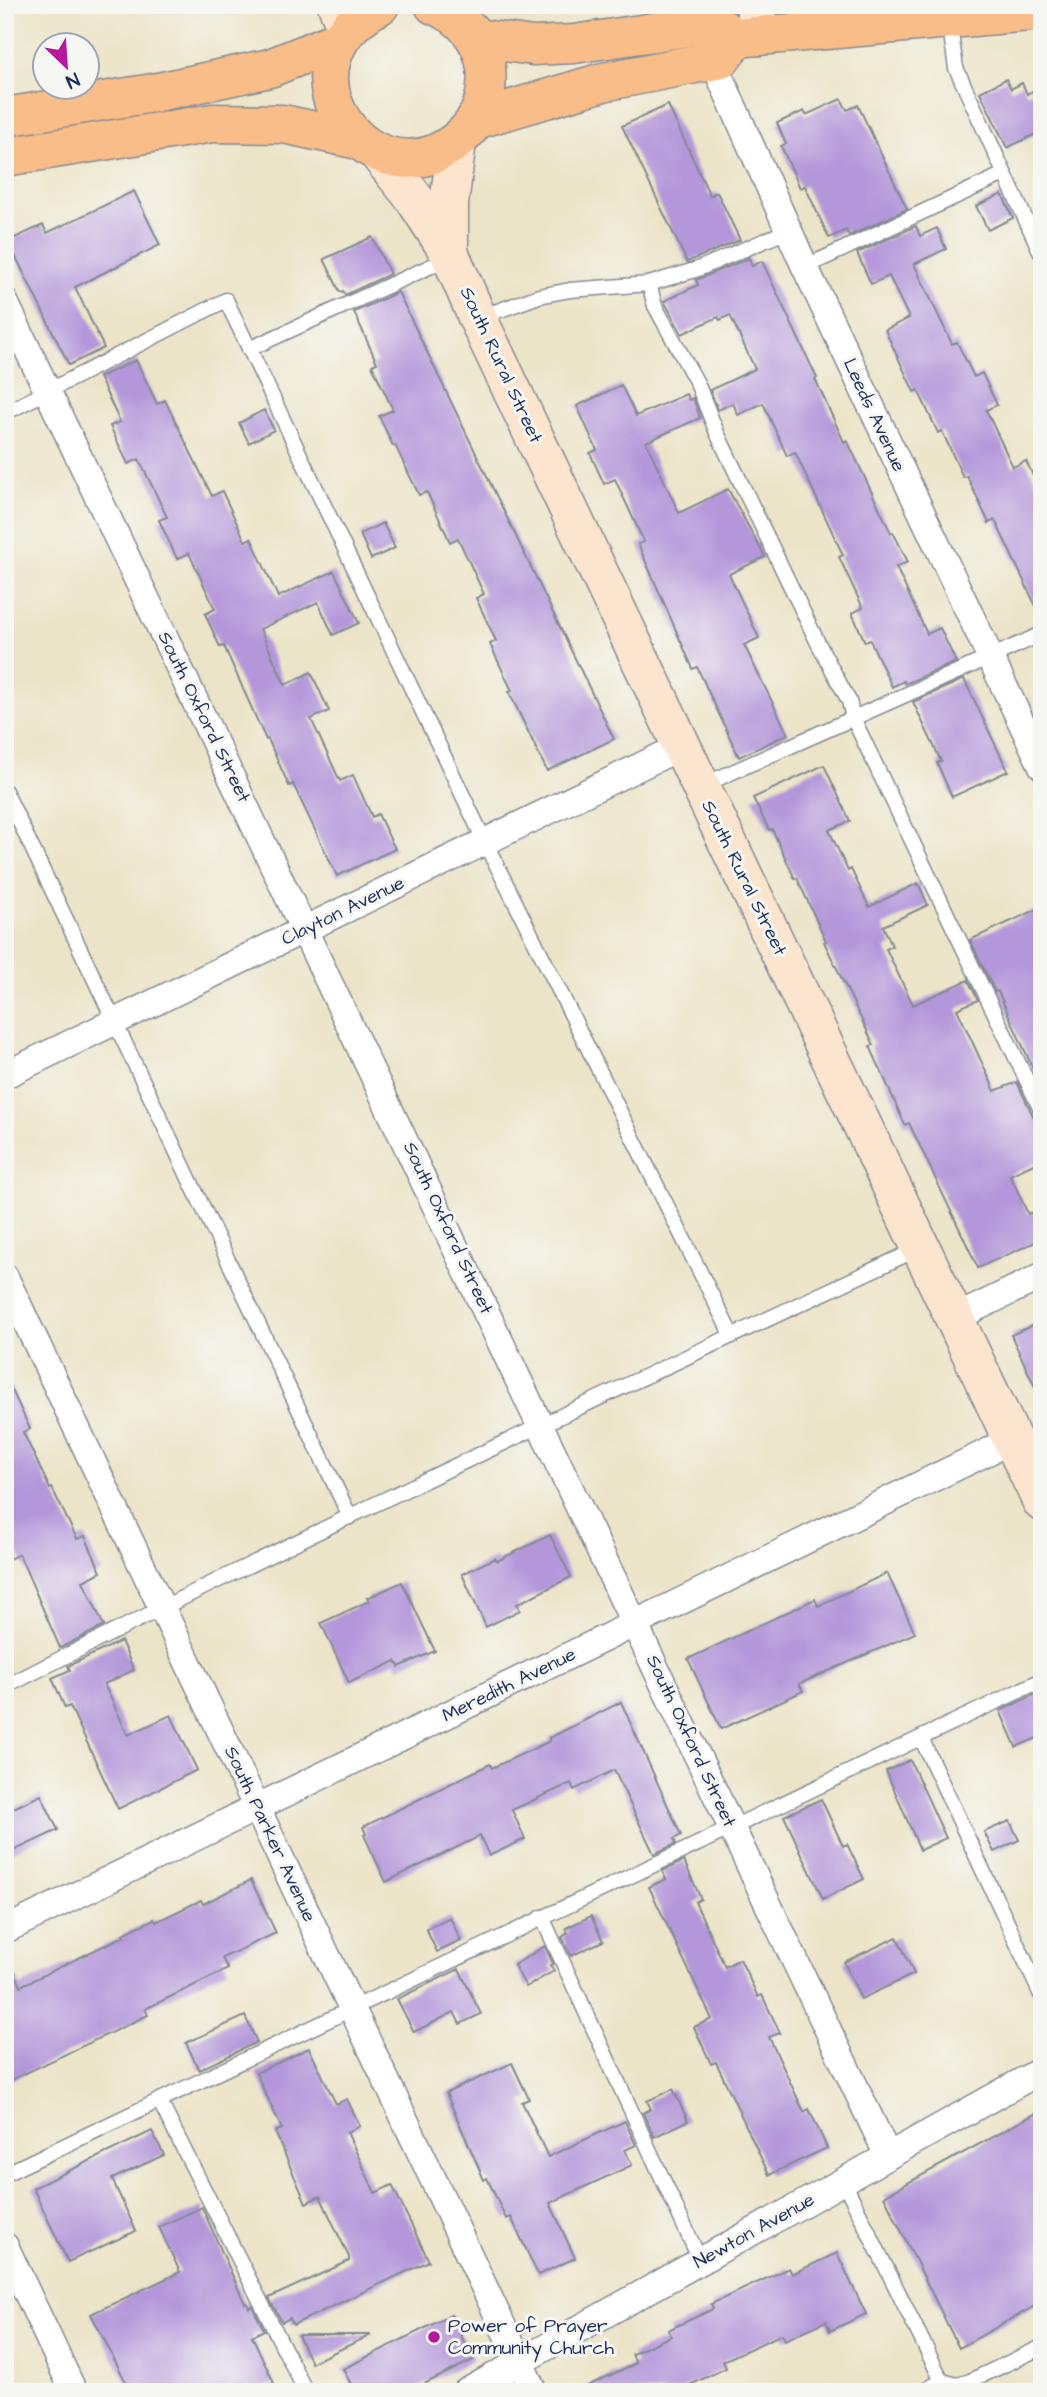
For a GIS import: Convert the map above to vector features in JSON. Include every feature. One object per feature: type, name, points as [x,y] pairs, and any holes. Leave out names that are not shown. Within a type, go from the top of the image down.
[{"type":"main road","points":[[5,117],[153,93],[270,68],[380,5]]},
{"type":"main road","points":[[434,5],[462,21],[476,38],[484,58],[487,80],[484,101],[466,131]]},
{"type":"main road","points":[[5,157],[213,123],[283,124],[368,146],[398,158],[419,158],[439,152],[466,131],[741,35],[1042,11]]},
{"type":"main road","points":[[476,38],[533,46],[574,44],[714,23],[741,35]]},
{"type":"main road","points":[[341,25],[331,61],[329,83],[333,105],[343,124],[368,146]]},
{"type":"main road","name":"South Rural Street","points":[[449,255],[449,204],[466,131]]},
{"type":"main road","name":"South Rural Street","points":[[368,146],[414,198],[449,255],[1042,1502]]},
{"type":"street","name":"Leeds Avenue","points":[[741,35],[787,230],[1042,766]]},
{"type":"street","name":"South Oxford Street","points":[[5,302],[887,2156]]},
{"type":"street","name":"Clayton Avenue","points":[[5,1075],[682,746]]},
{"type":"street","points":[[955,1318],[1042,1276]]},
{"type":"street","name":"South Parker Avenue","points":[[5,1277],[534,2392]]},
{"type":"street","name":"Meredith Avenue","points":[[5,1930],[1012,1440]]},
{"type":"street","name":"Newton Avenue","points":[[466,2392],[1042,2070]]},
{"type":"street","points":[[5,2246],[74,2392]]},
{"type":"lane","points":[[949,19],[956,68],[1042,255]]},
{"type":"lane","points":[[804,267],[1004,174]]},
{"type":"lane","points":[[478,319],[539,296],[570,290],[649,284],[698,269],[787,230]]},
{"type":"lane","points":[[250,349],[449,255]]},
{"type":"lane","points":[[649,284],[655,306],[697,383],[717,433],[818,643],[849,701],[853,718],[1042,1111]]},
{"type":"lane","points":[[5,412],[226,300],[485,842],[732,1336]]},
{"type":"lane","points":[[701,786],[1042,634]]},
{"type":"lane","points":[[5,791],[350,1517]]},
{"type":"lane","points":[[5,1687],[162,1606],[921,1248]]},
{"type":"lane","points":[[5,2174],[1042,1680]]},
{"type":"lane","points":[[921,1738],[1042,1997]]},
{"type":"lane","points":[[542,1917],[700,2260]]},
{"type":"lane","points":[[159,2100],[306,2392]]},
{"type":"lane","points":[[844,2180],[942,2381]]},
{"type":"lane","points":[[922,2392],[942,2381],[957,2385],[970,2381],[1042,2347]]},
{"type":"building","points":[[1006,79],[1011,89],[1022,83],[1027,94],[1042,86],[1042,131],[1007,148],[980,92]]},
{"type":"building","points":[[841,99],[847,110],[858,105],[907,209],[849,236],[846,230],[829,238],[805,186],[800,188],[781,146],[786,144],[777,123],[804,111],[806,115]]},
{"type":"building","points":[[668,105],[710,196],[717,192],[740,240],[687,262],[622,126]]},
{"type":"building","points":[[134,191],[160,245],[75,287],[104,348],[69,365],[8,241],[43,225],[47,233]]},
{"type":"building","points":[[1002,194],[1013,218],[988,230],[976,206]]},
{"type":"building","points":[[916,226],[920,236],[937,228],[946,249],[914,264],[952,344],[957,342],[974,377],[982,373],[997,405],[986,410],[1013,467],[1026,461],[1042,494],[1042,619],[995,520],[989,523],[967,476],[963,477],[942,431],[938,433],[918,390],[914,392],[885,330],[909,318],[889,276],[871,284],[857,253]]},
{"type":"building","points":[[372,237],[390,274],[345,295],[343,291],[340,292],[324,259]]},
{"type":"building","points":[[749,258],[752,266],[762,261],[844,442],[847,440],[891,533],[893,532],[908,562],[896,567],[927,634],[940,628],[956,662],[892,687],[870,640],[865,642],[852,613],[863,608],[839,557],[843,555],[795,452],[787,456],[763,403],[738,415],[733,403],[718,410],[710,390],[755,369],[730,315],[720,320],[718,317],[682,334],[664,301],[698,285],[696,280]]},
{"type":"building","points":[[398,292],[614,739],[547,771],[509,692],[512,691],[490,644],[496,641],[476,598],[484,594],[458,538],[450,542],[427,492],[419,495],[379,416],[393,410],[372,365],[377,363],[354,312]]},
{"type":"building","points":[[136,360],[157,404],[165,400],[212,496],[222,491],[245,541],[251,538],[278,597],[334,571],[359,623],[333,635],[318,602],[260,629],[285,685],[311,672],[329,711],[311,719],[340,781],[353,775],[372,817],[378,814],[395,849],[337,876],[293,784],[289,786],[268,739],[266,740],[224,646],[220,647],[205,614],[215,609],[189,553],[177,559],[159,520],[167,517],[139,459],[128,464],[110,426],[120,422],[99,377]]},
{"type":"building","points":[[621,385],[636,416],[686,394],[689,400],[693,398],[700,418],[646,442],[679,513],[728,489],[765,557],[729,574],[759,638],[744,645],[788,734],[739,757],[697,667],[693,669],[638,544],[644,542],[615,479],[604,484],[590,453],[597,450],[577,406]]},
{"type":"building","points":[[264,410],[274,430],[249,443],[239,423]]},
{"type":"building","points":[[383,523],[395,548],[371,559],[360,534]]},
{"type":"building","points":[[964,679],[1008,771],[952,797],[937,763],[941,761],[913,702]]},
{"type":"building","points":[[824,765],[850,821],[829,830],[869,907],[918,883],[928,905],[883,926],[892,946],[886,949],[913,1005],[968,980],[978,1000],[957,1009],[995,1091],[1017,1082],[1033,1116],[1042,1122],[1042,1160],[1010,1175],[1028,1214],[1042,1208],[1042,1239],[978,1268],[909,1123],[905,1125],[870,1046],[874,1045],[824,942],[826,941],[797,878],[795,879],[772,829],[769,830],[753,798]]},
{"type":"building","points":[[1042,907],[1042,998],[1033,1002],[1042,1022],[1042,1089],[998,991],[995,992],[970,940]]},
{"type":"building","points":[[1042,1321],[1042,1402],[1011,1335]]},
{"type":"building","points":[[5,1375],[30,1429],[23,1432],[50,1489],[52,1488],[77,1539],[85,1536],[101,1572],[83,1581],[104,1626],[60,1648],[19,1554],[5,1561]]},
{"type":"building","points":[[550,1535],[571,1577],[517,1604],[520,1610],[486,1627],[462,1574],[495,1558],[497,1561]]},
{"type":"building","points":[[887,1573],[915,1633],[799,1684],[803,1691],[721,1729],[688,1659],[815,1599],[818,1606]]},
{"type":"building","points":[[402,1582],[435,1651],[399,1667],[396,1661],[349,1683],[321,1623]]},
{"type":"building","points":[[121,1641],[134,1670],[104,1684],[128,1735],[171,1715],[197,1770],[118,1809],[70,1706],[65,1708],[52,1678],[70,1670],[68,1666]]},
{"type":"building","points":[[1042,1691],[1042,1736],[1016,1747],[1000,1711]]},
{"type":"building","points":[[621,1702],[681,1835],[674,1839],[676,1844],[654,1854],[614,1770],[574,1790],[571,1783],[512,1810],[525,1839],[489,1856],[480,1836],[386,1882],[364,1835],[366,1834],[363,1827],[490,1764],[492,1768],[550,1741],[549,1738]]},
{"type":"building","points":[[910,1760],[946,1838],[920,1850],[886,1771]]},
{"type":"building","points":[[41,1795],[58,1830],[5,1855],[5,1812]]},
{"type":"building","points":[[821,1799],[843,1846],[847,1844],[864,1879],[823,1899],[784,1816]]},
{"type":"building","points":[[1010,1821],[1019,1840],[994,1852],[984,1832]]},
{"type":"building","points":[[684,1861],[701,1899],[695,1902],[725,1967],[740,1959],[758,1997],[762,1995],[780,2033],[769,2037],[804,2112],[809,2109],[827,2148],[769,2175],[716,2062],[711,2064],[694,2027],[712,2019],[649,1887],[666,1879],[662,1871]]},
{"type":"building","points":[[251,1880],[276,1933],[222,1958],[228,1969],[145,2009],[148,2015],[5,2083],[5,1952],[21,1986],[154,1919],[156,1922],[201,1900],[203,1904]]},
{"type":"building","points":[[591,1916],[603,1941],[571,1956],[562,1937],[568,1933],[566,1928]]},
{"type":"building","points":[[450,1917],[461,1941],[437,1952],[426,1929]]},
{"type":"building","points":[[897,1937],[914,1974],[861,1999],[844,1962]]},
{"type":"building","points":[[545,1946],[554,1971],[526,1987],[514,1965]]},
{"type":"building","points":[[459,1969],[481,2014],[460,2024],[454,2012],[414,2032],[397,1999]]},
{"type":"building","points":[[245,2016],[257,2042],[199,2070],[186,2043]]},
{"type":"building","points":[[309,2048],[336,2104],[347,2099],[360,2126],[347,2132],[375,2193],[392,2185],[429,2261],[293,2325],[290,2318],[282,2322],[269,2298],[349,2261],[320,2196],[306,2203],[275,2132],[282,2129],[256,2073]]},
{"type":"building","points":[[512,2063],[529,2099],[522,2102],[548,2157],[625,2121],[636,2145],[625,2150],[632,2165],[550,2203],[575,2258],[538,2275],[511,2217],[506,2219],[487,2178],[484,2180],[446,2093]]},
{"type":"building","points":[[673,2089],[688,2121],[654,2137],[643,2113],[651,2109],[647,2101]]},
{"type":"building","points":[[1042,2110],[1042,2302],[959,2348],[884,2196]]},
{"type":"building","points":[[152,2131],[164,2155],[112,2179],[136,2231],[68,2262],[33,2188]]},
{"type":"building","points":[[202,2207],[245,2304],[247,2303],[249,2308],[252,2306],[264,2330],[252,2336],[274,2383],[255,2392],[131,2392],[91,2314],[180,2272],[159,2227]]},
{"type":"building","points":[[837,2253],[866,2314],[830,2331],[826,2321],[785,2340],[782,2334],[723,2361],[726,2368],[675,2392],[575,2392],[636,2363],[632,2354],[671,2336],[668,2330],[713,2309],[711,2304],[789,2268],[792,2274]]},
{"type":"building","name":"Power of Prayer Community Church","points":[[451,2315],[473,2360],[408,2392],[355,2392],[343,2369]]},
{"type":"building","points":[[298,2335],[371,2335],[311,2363]]},
{"type":"place","name":"Power of Prayer Community Church","points":[[434,2337]]}]
